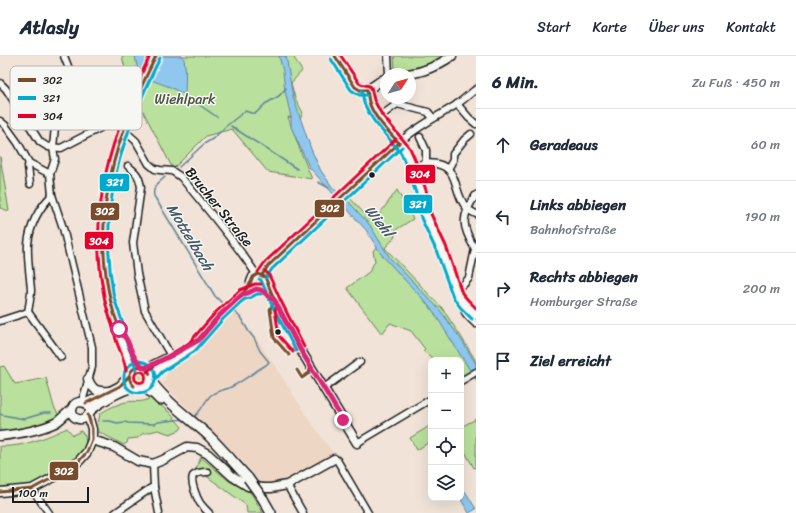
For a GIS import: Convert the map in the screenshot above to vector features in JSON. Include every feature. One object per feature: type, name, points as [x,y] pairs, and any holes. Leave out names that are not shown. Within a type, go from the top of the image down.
[{"type":"main road","points":[[142,82],[156,56]]},
{"type":"main road","points":[[123,130],[114,157],[109,180],[103,226],[103,252],[105,276],[112,310],[119,329],[121,342],[129,359],[130,382],[154,394],[197,429],[217,450],[229,458],[248,478],[271,513]]},
{"type":"main road","points":[[119,329],[126,339],[134,357],[150,373],[148,385],[139,387]]},
{"type":"main road","points":[[130,373],[136,367],[143,367]]},
{"type":"main road","points":[[150,378],[158,391],[177,412]]},
{"type":"street","name":"Brucher Straße","points":[[64,56],[68,66]]},
{"type":"street","points":[[335,56],[355,87],[360,90],[367,90],[380,82]]},
{"type":"street","points":[[388,56],[389,68]]},
{"type":"street","points":[[416,73],[431,68],[452,56]]},
{"type":"street","points":[[0,83],[10,96]]},
{"type":"street","points":[[150,378],[159,368],[190,348],[199,340],[219,316],[243,294],[248,293],[258,282],[268,266],[406,136],[457,104],[476,89]]},
{"type":"street","points":[[367,90],[369,102],[378,118],[405,150],[421,192],[426,216],[441,248],[458,295],[476,315]]},
{"type":"street","points":[[378,118],[397,104],[428,112],[433,118]]},
{"type":"street","points":[[457,104],[476,124]]},
{"type":"street","points":[[0,122],[5,125],[18,143],[29,163],[50,174]]},
{"type":"street","points":[[32,130],[40,142],[48,147],[60,148],[96,130]]},
{"type":"street","points":[[55,130],[53,148],[54,159],[50,174],[52,195],[65,236],[92,347],[92,367],[88,379],[84,411]]},
{"type":"street","name":"Brucher Straße","points":[[124,130],[136,141],[149,164],[155,169],[172,171],[180,177],[230,237],[245,258],[258,282]]},
{"type":"street","points":[[448,169],[453,160],[453,154],[471,134]]},
{"type":"street","points":[[420,137],[426,150],[426,163]]},
{"type":"street","points":[[29,163],[30,184]]},
{"type":"street","points":[[412,166],[426,163],[443,166],[448,169],[453,177],[462,203],[467,209],[476,214]]},
{"type":"street","points":[[128,166],[140,178],[141,187],[133,244],[137,274],[145,311],[171,356]]},
{"type":"street","points":[[52,195],[36,215],[28,244],[31,291],[28,312],[61,358]]},
{"type":"street","points":[[455,288],[464,284],[469,278],[475,250],[467,236],[464,220],[467,209],[476,195]]},
{"type":"street","points":[[258,282],[271,292],[300,349],[357,443],[428,401]]},
{"type":"street","points":[[464,303],[464,312],[476,324]]},
{"type":"street","points":[[0,321],[28,312]]},
{"type":"street","points":[[143,367],[171,356],[199,340]]},
{"type":"street","points":[[324,388],[360,362]]},
{"type":"street","points":[[72,409],[73,414],[84,411],[95,400],[120,386],[130,373]]},
{"type":"street","points":[[464,378],[473,373]]},
{"type":"street","points":[[88,379],[94,389],[100,392],[110,391]]},
{"type":"street","points":[[0,436],[32,431],[56,422],[66,421],[128,389],[139,387]]},
{"type":"street","points":[[0,492],[32,489],[58,475],[79,461],[87,452],[92,438],[84,411],[79,402],[74,404],[72,409],[56,422]]},
{"type":"street","points":[[92,438],[138,461],[153,464],[188,447],[197,448],[208,454],[232,476],[248,486],[263,488],[287,485],[334,459],[337,460],[368,513]]},
{"type":"street","points":[[153,464],[154,487],[159,513]]},
{"type":"street","points":[[208,472],[194,476],[192,481],[194,490],[201,504],[209,513]]},
{"type":"street","points":[[287,485],[303,513]]},
{"type":"street","points":[[115,513],[154,487]]},
{"type":"street","points":[[32,489],[49,513]]},
{"type":"shaded area","points":[[235,308],[333,453],[292,478],[278,483],[261,484],[253,473],[226,445],[163,384],[170,366],[203,342],[217,324]]},
{"type":"green space","name":"Wiehlpark","points":[[122,56],[293,56],[302,71],[291,83],[295,98],[303,113],[300,119],[288,117],[312,179],[268,172],[232,129],[206,136],[173,169],[142,109],[142,66],[124,66]]},
{"type":"green space","points":[[394,56],[443,56],[429,66],[416,69],[416,68],[395,68]]},
{"type":"green space","points":[[0,156],[9,211],[0,208]]},
{"type":"green space","points":[[397,190],[413,219],[397,229],[394,238],[385,248],[442,308],[462,338],[476,361],[476,369],[464,377],[464,357],[431,357],[423,351],[425,349],[411,331],[390,323],[382,334],[347,288],[369,272],[375,261],[373,251],[380,242],[346,199],[349,197],[373,223]]},
{"type":"green space","points":[[4,366],[15,384],[46,378],[54,407],[59,416],[30,428],[0,433],[0,367]]},
{"type":"green space","points":[[140,370],[145,372],[147,377],[145,382],[140,384],[135,382],[133,377],[135,372]]},
{"type":"green space","points":[[151,398],[169,412],[182,427],[180,430],[170,434],[158,430],[142,434],[138,438],[128,439],[127,443],[124,445],[99,432],[98,424],[100,414],[103,412],[123,403],[144,401]]},
{"type":"green space","points":[[476,419],[476,467],[474,468],[464,450],[464,425]]},
{"type":"green space","points":[[428,427],[428,443],[417,450],[410,438]]},
{"type":"green space","points":[[67,428],[73,435],[81,431],[85,436],[86,446],[77,458],[63,469],[30,486],[0,489],[0,446],[25,444]]},
{"type":"green space","points":[[201,457],[229,481],[251,493],[263,513],[247,513],[246,505],[205,475],[195,471]]},
{"type":"water","points":[[135,56],[183,56],[185,71],[185,95],[170,87],[151,80],[142,74],[142,66],[137,66]]},
{"type":"water","points":[[279,56],[286,56],[293,97],[311,149],[321,171],[333,188],[346,199],[369,224],[390,258],[439,309],[461,339],[476,364],[476,380],[464,361],[464,357],[462,357],[433,311],[381,254],[366,230],[309,167],[291,127],[291,117],[285,91],[283,71]]},
{"type":"water","points":[[465,491],[476,509],[469,513],[462,501],[464,501]]},
{"type":"waterway","name":"Mottelbach","points":[[179,167],[204,144],[214,138],[245,111],[256,113],[265,104],[279,96],[286,88]]},
{"type":"waterway","points":[[185,95],[217,117]]},
{"type":"waterway","points":[[231,126],[297,169]]},
{"type":"waterway","name":"Mottelbach","points":[[165,177],[155,188],[154,196],[215,296],[224,305]]},
{"type":"waterway","name":"Wiehl","points":[[318,182],[329,188]]},
{"type":"waterway","name":"Mottelbach","points":[[193,418],[215,392],[235,385],[269,362],[260,351],[254,338],[240,317],[233,311]]},
{"type":"waterway","name":"Mottelbach","points":[[0,414],[24,419],[44,413],[51,413]]},
{"type":"waterway","name":"Mottelbach","points":[[103,421],[154,424],[158,422],[184,419]]},
{"type":"transit line","name":"304","points":[[142,73],[150,56]]},
{"type":"transit line","name":"302","points":[[142,84],[156,56]]},
{"type":"transit line","name":"302","points":[[335,56],[355,87],[360,90],[367,90]]},
{"type":"transit line","name":"304","points":[[341,56],[359,83],[371,87],[374,100],[382,115],[410,148],[426,190],[431,214],[446,246],[462,293],[476,308]]},
{"type":"transit line","name":"321","points":[[142,97],[160,58]]},
{"type":"transit line","name":"321","points":[[331,59],[351,90],[359,95],[367,95]]},
{"type":"transit line","name":"302","points":[[367,90],[369,102],[374,113],[399,143]]},
{"type":"transit line","name":"321","points":[[362,91],[364,103],[374,121],[401,153],[416,193],[421,218],[436,250],[453,297],[460,307],[472,319]]},
{"type":"transit line","name":"304","points":[[118,130],[106,172],[101,202],[99,263],[106,305],[126,371]]},
{"type":"transit line","name":"302","points":[[124,130],[114,162],[104,217],[106,275],[111,305],[120,329],[131,351],[142,367]]},
{"type":"transit line","name":"321","points":[[129,130],[124,143],[111,200],[109,260],[115,301],[136,371]]},
{"type":"transit line","name":"304","points":[[258,272],[265,262],[396,139]]},
{"type":"transit line","name":"302","points":[[262,275],[268,266],[399,143]]},
{"type":"transit line","name":"321","points":[[266,278],[272,269],[402,147]]},
{"type":"transit line","name":"304","points":[[265,271],[269,275],[304,347]]},
{"type":"transit line","name":"302","points":[[145,368],[171,356],[199,339],[219,316],[243,294],[253,277],[258,274],[265,277],[275,301],[311,367],[309,373],[302,378],[297,370]]},
{"type":"transit line","name":"321","points":[[259,279],[261,280],[271,303],[296,351]]},
{"type":"transit line","name":"304","points":[[147,372],[156,364],[189,343],[216,312],[240,290],[255,284],[261,284]]},
{"type":"transit line","name":"321","points":[[155,380],[162,372],[195,351],[223,319],[241,302],[257,294],[261,294]]},
{"type":"transit line","name":"302","points":[[273,304],[270,309],[274,338],[289,355]]},
{"type":"transit line","name":"304","points":[[277,307],[275,310],[279,336],[293,352]]},
{"type":"transit line","name":"321","points":[[153,369],[145,362],[135,362],[127,368],[125,372],[125,384],[129,389],[135,392],[141,393],[147,391],[152,387],[155,380],[155,371]]},
{"type":"transit line","name":"302","points":[[134,386],[130,381],[131,372],[134,368],[143,367],[147,369],[150,374]]},
{"type":"transit line","name":"304","points":[[138,372],[142,372],[144,373],[145,377],[144,381],[138,382],[135,379],[135,375],[138,372]]},
{"type":"transit line","name":"302","points":[[86,403],[120,386],[129,376]]},
{"type":"transit line","name":"302","points":[[0,492],[32,489],[58,475],[79,461],[87,452],[92,440],[92,429],[88,415]]},
{"type":"route","points":[[119,329],[126,339],[134,357],[145,368],[199,340],[219,316],[238,298],[243,294],[256,289],[261,290],[275,301],[300,349],[343,420]]}]
